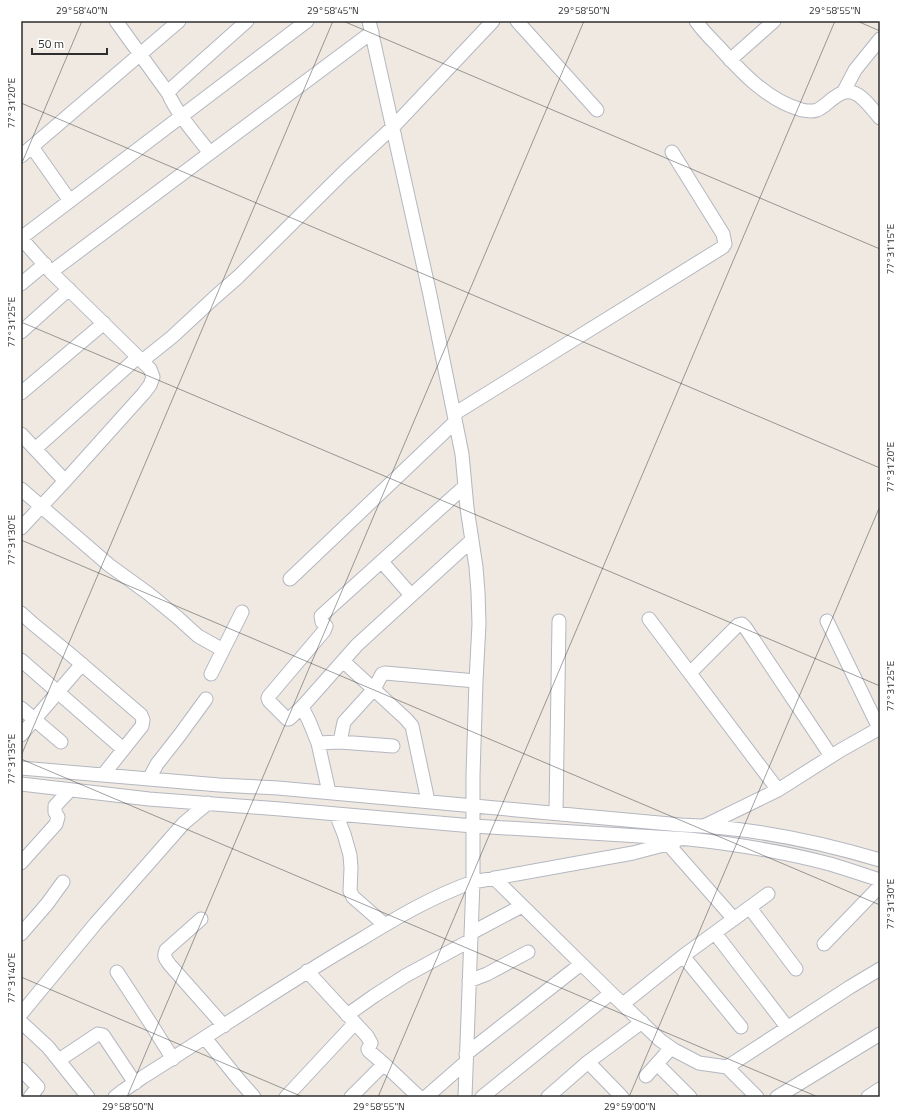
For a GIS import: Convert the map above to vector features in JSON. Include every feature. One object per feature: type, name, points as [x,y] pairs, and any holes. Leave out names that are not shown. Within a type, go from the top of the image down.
[{"type":"street","points":[[21,156],[178,21]]},
{"type":"street","points":[[168,93],[247,21]]},
{"type":"street","points":[[21,528],[144,393],[154,377],[150,369],[48,268],[21,238],[307,21]]},
{"type":"street","points":[[35,449],[140,359],[172,337],[238,277],[344,172],[393,127],[493,21]]},
{"type":"street","points":[[517,21],[597,110]]},
{"type":"street","points":[[696,21],[745,75],[770,96],[781,102],[801,109],[811,111],[819,110],[838,95],[844,92],[851,92],[861,96],[880,118]]},
{"type":"street","points":[[730,60],[774,21]]},
{"type":"street","points":[[117,22],[168,93],[182,116],[210,153]]},
{"type":"street","points":[[21,284],[48,268],[210,153],[370,27],[430,295],[455,418],[462,454],[467,508],[476,567],[479,624],[473,775],[473,882],[464,1097]]},
{"type":"street","points":[[844,92],[855,70],[880,39]]},
{"type":"street","points":[[32,147],[70,201]]},
{"type":"street","points":[[290,579],[455,418],[723,247],[725,244],[723,234],[672,152]]},
{"type":"street","points":[[21,332],[69,289]]},
{"type":"street","points":[[21,393],[104,323]]},
{"type":"street","points":[[21,434],[65,481]]},
{"type":"street","points":[[465,486],[321,616],[322,622],[326,626],[324,631],[269,696],[269,701],[286,719],[289,720],[302,708],[359,644],[472,540]]},
{"type":"street","points":[[21,489],[109,565],[177,616],[198,636],[223,650]]},
{"type":"street","points":[[382,562],[411,595]]},
{"type":"street","points":[[211,674],[242,612]]},
{"type":"street","points":[[21,613],[141,715],[144,720],[142,726],[104,775]]},
{"type":"street","points":[[649,619],[778,790]]},
{"type":"street","points":[[556,813],[559,621]]},
{"type":"street","points":[[58,1060],[98,1034],[103,1035],[126,1092],[173,1058],[307,972],[385,925],[452,889],[473,882],[633,853],[668,844],[696,833],[778,790],[831,756],[880,728],[827,621]]},
{"type":"street","points":[[690,673],[738,625],[742,624],[831,756]]},
{"type":"street","points":[[21,660],[123,749]]},
{"type":"street","points":[[343,661],[412,726],[428,801]]},
{"type":"street","points":[[21,735],[82,664]]},
{"type":"street","points":[[340,742],[344,722],[374,689],[382,674],[385,673],[476,681]]},
{"type":"street","points":[[149,779],[157,764],[206,699]]},
{"type":"street","points":[[21,708],[61,742]]},
{"type":"street","points":[[302,708],[318,743],[329,792]]},
{"type":"street","points":[[318,743],[340,742],[393,746]]},
{"type":"street","points":[[21,768],[219,785],[278,797],[336,814],[473,816],[556,813],[681,825],[696,833],[724,842],[790,854],[831,864],[880,880]]},
{"type":"street","points":[[21,784],[149,799],[208,803],[329,792],[428,801],[473,816],[696,833],[763,833],[840,848],[880,860]]},
{"type":"street","points":[[21,863],[56,824],[58,817],[55,812],[55,806],[70,790]]},
{"type":"street","points":[[21,1014],[96,923],[184,823],[208,803]]},
{"type":"street","points":[[336,814],[350,855],[350,891],[353,897],[385,925]]},
{"type":"street","points":[[668,844],[734,920]]},
{"type":"street","points":[[494,878],[660,1040],[671,1048],[699,1063],[727,1067],[757,1097]]},
{"type":"street","points":[[21,934],[47,904],[63,882]]},
{"type":"street","points":[[824,944],[880,886]]},
{"type":"street","points":[[623,1004],[683,956],[768,894]]},
{"type":"street","points":[[286,1097],[351,1019],[374,996],[522,906]]},
{"type":"street","points":[[750,908],[796,969]]},
{"type":"street","points":[[201,919],[166,950],[164,955],[180,977],[224,1026]]},
{"type":"street","points":[[715,933],[788,1028]]},
{"type":"street","points":[[469,981],[487,974],[528,952]]},
{"type":"street","points":[[683,956],[741,1027]]},
{"type":"street","points":[[426,1097],[466,1058],[581,964]]},
{"type":"street","points":[[727,1067],[880,969]]},
{"type":"street","points":[[117,972],[173,1058]]},
{"type":"street","points":[[307,972],[370,1040],[371,1043],[368,1049],[369,1051],[419,1097]]},
{"type":"street","points":[[482,1097],[611,993]]},
{"type":"street","points":[[21,1022],[48,1047],[88,1097]]},
{"type":"street","points":[[548,1097],[563,1092],[588,1062],[642,1022]]},
{"type":"street","points":[[777,1097],[880,1034]]},
{"type":"street","points":[[205,1038],[254,1097]]},
{"type":"street","points":[[646,1076],[671,1048]]},
{"type":"street","points":[[588,1062],[622,1097]]},
{"type":"street","points":[[351,1097],[384,1064]]},
{"type":"street","points":[[657,1064],[690,1097]]},
{"type":"street","points":[[21,1069],[38,1087],[30,1097]]},
{"type":"street","points":[[868,1097],[880,1089]]}]
